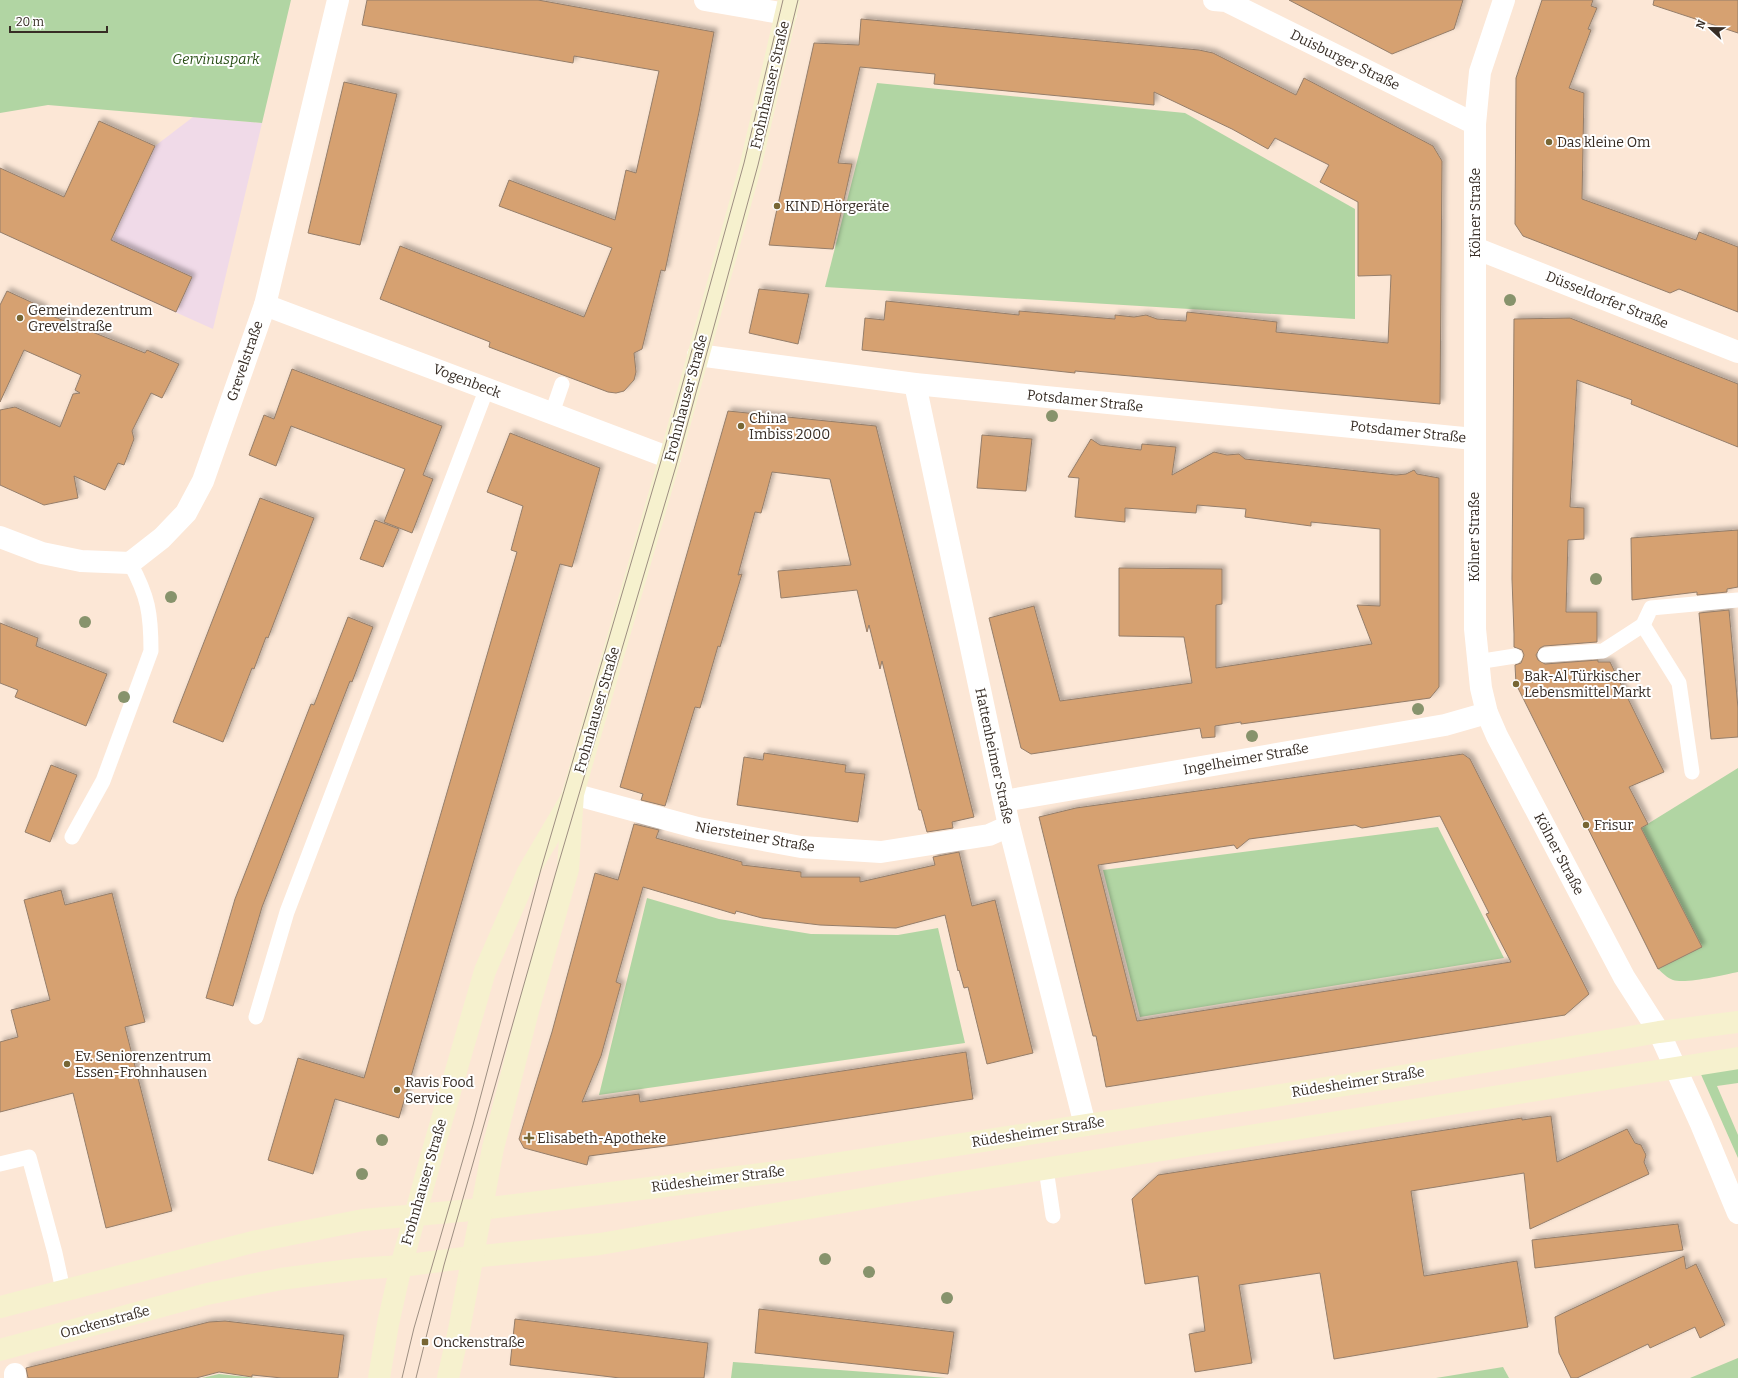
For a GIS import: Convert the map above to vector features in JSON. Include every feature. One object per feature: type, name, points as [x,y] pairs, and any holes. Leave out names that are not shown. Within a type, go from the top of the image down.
[{"type":"main road","name":"Frohnhauser Straße","points":[[448,1378],[459,1330],[493,1148],[529,1007],[568,869],[573,794],[670,458],[751,164],[788,7]]},
{"type":"main road","name":"Frohnhauser Straße","points":[[379,1378],[388,1324],[401,1266],[485,971],[528,872],[573,794]]},
{"type":"main road","name":"Rüdesheimer Straße","points":[[415,1214],[482,1209],[801,1169],[1384,1079],[1659,1032],[1738,1022]]},
{"type":"main road","points":[[472,1257],[614,1242],[803,1208],[1738,1058]]},
{"type":"main road","points":[[0,1307],[280,1236],[363,1220],[415,1214]]},
{"type":"main road","name":"Onckenstraße","points":[[0,1350],[207,1294],[281,1279],[357,1269],[401,1266],[472,1257]]},
{"type":"street","name":"Grevelstraße","points":[[130,563],[162,538],[186,513],[203,480],[265,304],[338,0]]},
{"type":"street","points":[[705,0],[788,7]]},
{"type":"street","name":"Duisburger Straße","points":[[1222,0],[1475,124]]},
{"type":"street","name":"Kölner Straße","points":[[1504,0],[1480,72],[1475,124],[1475,629],[1477,662],[1481,688],[1487,713],[1624,978],[1659,1032],[1674,1068],[1701,1124],[1738,1213]]},
{"type":"street","name":"Düsseldorfer Straße","points":[[1475,248],[1738,352]]},
{"type":"street","name":"Vogenbeck","points":[[265,304],[670,458]]},
{"type":"street","name":"Potsdamer Straße","points":[[698,355],[915,384],[1474,439]]},
{"type":"street","name":"Hattenheimer Straße","points":[[915,384],[1009,826],[1085,1125]]},
{"type":"street","points":[[0,537],[42,553],[81,561],[130,563]]},
{"type":"street","name":"Ingelheimer Straße","points":[[1004,801],[1445,725],[1487,713]]},
{"type":"street","name":"Niersteiner Straße","points":[[573,794],[698,828],[801,847],[881,852],[989,835],[1009,826]]},
{"type":"lane","points":[[552,413],[562,384]]},
{"type":"lane","points":[[256,1017],[286,912],[487,388]]},
{"type":"lane","points":[[72,837],[103,781],[151,651],[151,629],[148,604],[142,586],[130,563]]},
{"type":"lane","points":[[1545,655],[1603,651],[1643,625],[1651,608],[1738,600]]},
{"type":"lane","points":[[1643,625],[1679,683],[1692,772]]},
{"type":"lane","points":[[1477,662],[1515,656]]},
{"type":"lane","points":[[0,1164],[29,1157],[55,1253],[63,1290]]},
{"type":"lane","points":[[1046,1169],[1053,1216]]},
{"type":"shaded area","points":[[193,117],[262,123],[213,329],[95,276],[155,146]]},
{"type":"green space","name":"Gervinuspark","points":[[0,0],[291,0],[262,123],[48,105],[0,113]]},
{"type":"green space","points":[[877,83],[1185,113],[1355,209],[1355,319],[825,287]]},
{"type":"green space","points":[[1738,768],[1738,972],[1687,981],[1673,980],[1658,969],[1702,947],[1641,828]]},
{"type":"green space","points":[[1438,827],[1504,958],[1140,1017],[1103,870]]},
{"type":"green space","points":[[647,898],[719,919],[811,934],[898,935],[938,928],[965,1043],[599,1095]]},
{"type":"green space","points":[[1738,1067],[1738,1083],[1717,1086],[1738,1135],[1738,1158],[1699,1070]]},
{"type":"green space","points":[[1738,1358],[1738,1378],[1690,1378]]},
{"type":"green space","points":[[733,1362],[947,1378],[731,1378]]},
{"type":"green space","points":[[1503,1367],[1509,1378],[1436,1378]]},
{"type":"green space","points":[[219,1374],[256,1378],[202,1378]]},
{"type":"building","points":[[367,0],[538,0],[714,32],[699,112],[665,271],[661,270],[642,349],[634,353],[636,372],[634,380],[624,391],[616,393],[608,392],[489,347],[490,342],[380,299],[400,246],[584,317],[612,248],[499,206],[509,180],[615,220],[626,170],[636,173],[659,71],[574,56],[573,63],[362,25]]},
{"type":"building","points":[[1289,0],[1463,0],[1454,29],[1392,54]]},
{"type":"building","points":[[1542,0],[1593,0],[1591,6],[1597,8],[1588,29],[1591,30],[1569,88],[1584,93],[1582,199],[1696,240],[1699,232],[1738,247],[1738,312],[1679,289],[1670,293],[1523,236],[1515,224],[1516,78]]},
{"type":"building","points":[[1654,0],[1738,0],[1738,33],[1653,5]]},
{"type":"building","points":[[861,19],[1199,50],[1213,53],[1296,95],[1304,78],[1433,146],[1442,161],[1440,404],[1075,371],[1075,373],[862,350],[865,318],[884,320],[886,301],[1019,315],[1019,311],[1115,319],[1115,315],[1134,317],[1146,315],[1157,319],[1186,321],[1187,312],[1277,322],[1276,332],[1388,343],[1391,275],[1358,276],[1358,202],[1320,182],[1329,165],[1275,138],[1268,149],[1232,129],[1154,92],[1154,105],[934,84],[935,74],[860,67],[838,163],[852,164],[833,249],[769,245],[814,43],[859,45]]},
{"type":"building","points":[[344,82],[397,94],[360,245],[308,233]]},
{"type":"building","points":[[99,121],[155,146],[111,240],[192,277],[176,312],[0,232],[0,168],[64,197]]},
{"type":"building","points":[[759,289],[809,294],[798,344],[749,333]]},
{"type":"building","points":[[7,291],[44,308],[42,312],[145,353],[147,350],[179,364],[162,398],[151,393],[132,431],[134,439],[124,465],[118,463],[105,490],[74,476],[78,498],[44,505],[0,485],[0,410],[15,407],[60,427],[73,394],[80,393],[75,390],[81,375],[24,350],[0,402],[0,305]]},
{"type":"building","points":[[1570,318],[1738,384],[1738,447],[1631,404],[1632,400],[1577,380],[1570,507],[1584,508],[1584,539],[1568,540],[1566,612],[1597,612],[1597,642],[1544,646],[1540,648],[1536,655],[1538,660],[1545,664],[1598,660],[1598,662],[1610,662],[1664,772],[1629,787],[1648,824],[1641,828],[1702,947],[1658,969],[1516,684],[1515,665],[1521,663],[1524,655],[1522,650],[1514,647],[1512,579],[1514,319]]},
{"type":"building","points":[[292,369],[442,426],[423,475],[433,479],[412,533],[384,522],[405,469],[291,426],[276,466],[249,455],[264,415],[274,419]]},
{"type":"building","points":[[728,411],[876,426],[974,817],[952,822],[953,828],[927,832],[921,810],[919,810],[882,661],[880,669],[869,625],[867,632],[857,590],[781,598],[778,571],[851,565],[830,479],[772,472],[761,513],[755,512],[738,575],[742,574],[720,647],[718,646],[700,708],[695,707],[665,806],[641,800],[643,794],[620,787]]},
{"type":"building","points":[[510,433],[600,468],[572,567],[560,564],[399,1118],[335,1099],[313,1174],[268,1160],[298,1058],[364,1078],[517,552],[511,550],[523,506],[487,492]]},
{"type":"building","points":[[982,435],[1032,439],[1026,491],[977,488]]},
{"type":"building","points":[[1091,439],[1100,445],[1141,450],[1142,444],[1176,447],[1172,475],[1214,452],[1227,455],[1239,454],[1245,459],[1396,475],[1406,474],[1414,470],[1417,474],[1439,478],[1439,687],[1430,698],[1241,724],[1241,722],[1215,726],[1215,737],[1202,738],[1200,728],[1031,754],[1021,748],[989,618],[1034,606],[1060,701],[1192,683],[1184,637],[1119,636],[1119,568],[1222,569],[1222,604],[1216,605],[1216,668],[1372,644],[1357,605],[1380,606],[1380,529],[1311,522],[1311,526],[1245,517],[1246,509],[1197,505],[1196,513],[1125,508],[1125,522],[1075,517],[1079,478],[1068,477]]},
{"type":"building","points":[[260,498],[314,518],[268,638],[266,637],[254,669],[252,668],[223,742],[173,722]]},
{"type":"building","points":[[375,520],[399,529],[383,567],[360,559]]},
{"type":"building","points":[[1738,530],[1738,587],[1727,589],[1727,592],[1697,595],[1697,592],[1632,600],[1631,538]]},
{"type":"building","points":[[1729,610],[1738,708],[1738,737],[1711,739],[1699,613]]},
{"type":"building","points":[[348,617],[373,627],[352,682],[350,681],[262,907],[233,1006],[206,998],[235,899],[311,704],[314,705]]},
{"type":"building","points":[[0,623],[38,638],[36,646],[107,674],[86,726],[15,697],[18,690],[0,683]]},
{"type":"building","points":[[764,753],[846,765],[845,772],[865,774],[858,822],[737,805],[744,757],[763,760]]},
{"type":"building","points":[[1463,754],[1470,759],[1589,994],[1565,1015],[1106,1087],[1096,1036],[1093,1036],[1039,817],[1076,808]],"holes":[[[1440,816],[1489,913],[1486,914],[1511,962],[1137,1021],[1098,865],[1234,845],[1237,849],[1249,839],[1355,825],[1362,828]]]},
{"type":"building","points":[[51,765],[77,775],[50,842],[25,832]]},
{"type":"building","points":[[634,824],[659,830],[656,838],[742,862],[742,865],[801,872],[801,877],[860,877],[860,882],[935,865],[933,857],[959,852],[972,906],[995,900],[1033,1053],[987,1064],[968,987],[964,988],[959,970],[958,971],[945,915],[896,928],[820,925],[762,918],[736,911],[735,914],[643,887],[616,982],[621,984],[601,1056],[582,1102],[639,1094],[640,1102],[966,1052],[973,1099],[673,1145],[589,1156],[587,1165],[524,1148],[519,1139],[552,1032],[595,873],[618,880]]},
{"type":"building","name":"Ev. Seniorenzentrum Essen-Frohnhausen","points":[[61,890],[65,905],[112,893],[145,1022],[125,1027],[172,1211],[106,1228],[73,1093],[0,1112],[0,1042],[18,1037],[11,1010],[50,1000],[24,900]]},
{"type":"building","points":[[1551,1116],[1557,1162],[1627,1129],[1635,1143],[1641,1145],[1646,1155],[1644,1162],[1649,1174],[1530,1229],[1524,1173],[1411,1191],[1424,1276],[1517,1261],[1528,1327],[1334,1359],[1320,1273],[1239,1285],[1252,1363],[1195,1372],[1189,1334],[1205,1331],[1198,1276],[1145,1284],[1132,1199],[1158,1175],[1522,1118],[1522,1120]]},
{"type":"building","points":[[1678,1224],[1683,1250],[1535,1268],[1532,1240]]},
{"type":"building","points":[[1684,1256],[1686,1269],[1696,1264],[1725,1325],[1700,1338],[1695,1327],[1650,1348],[1648,1344],[1577,1378],[1571,1378],[1559,1353],[1555,1317]]},
{"type":"building","points":[[759,1309],[954,1332],[948,1374],[755,1353]]},
{"type":"building","points":[[515,1319],[708,1343],[704,1378],[620,1378],[510,1365]]},
{"type":"building","points":[[225,1321],[344,1335],[338,1378],[282,1378],[252,1375],[252,1377],[219,1372],[196,1378],[28,1378],[26,1368],[209,1322]]},
{"type":"tram line","points":[[402,1378],[414,1328],[473,1125],[541,869],[661,461],[744,163],[783,0]]},
{"type":"tram line","points":[[416,1378],[444,1265],[556,872],[676,466],[758,165],[798,0]]},
{"type":"place","name":"Das kleine Om","points":[[1549,142]]},
{"type":"place","name":"KIND Hörgeräte","points":[[777,206]]},
{"type":"place","name":"Gemeindezentrum Grevelstraße","points":[[20,318]]},
{"type":"place","name":"China Imbiss 2000","points":[[741,426]]},
{"type":"place","name":"Bak-Al Türkischer Lebensmittel Markt","points":[[1516,684]]},
{"type":"place","name":"Frisur","points":[[1586,825]]},
{"type":"place","name":"Ev. Seniorenzentrum Essen-Frohnhausen","points":[[67,1064]]},
{"type":"place","name":"Ravis Food Service","points":[[397,1090]]},
{"type":"place","name":"Elisabeth-Apotheke","points":[[529,1138]]},
{"type":"place","name":"Onckenstraße","points":[[425,1342]]}]
